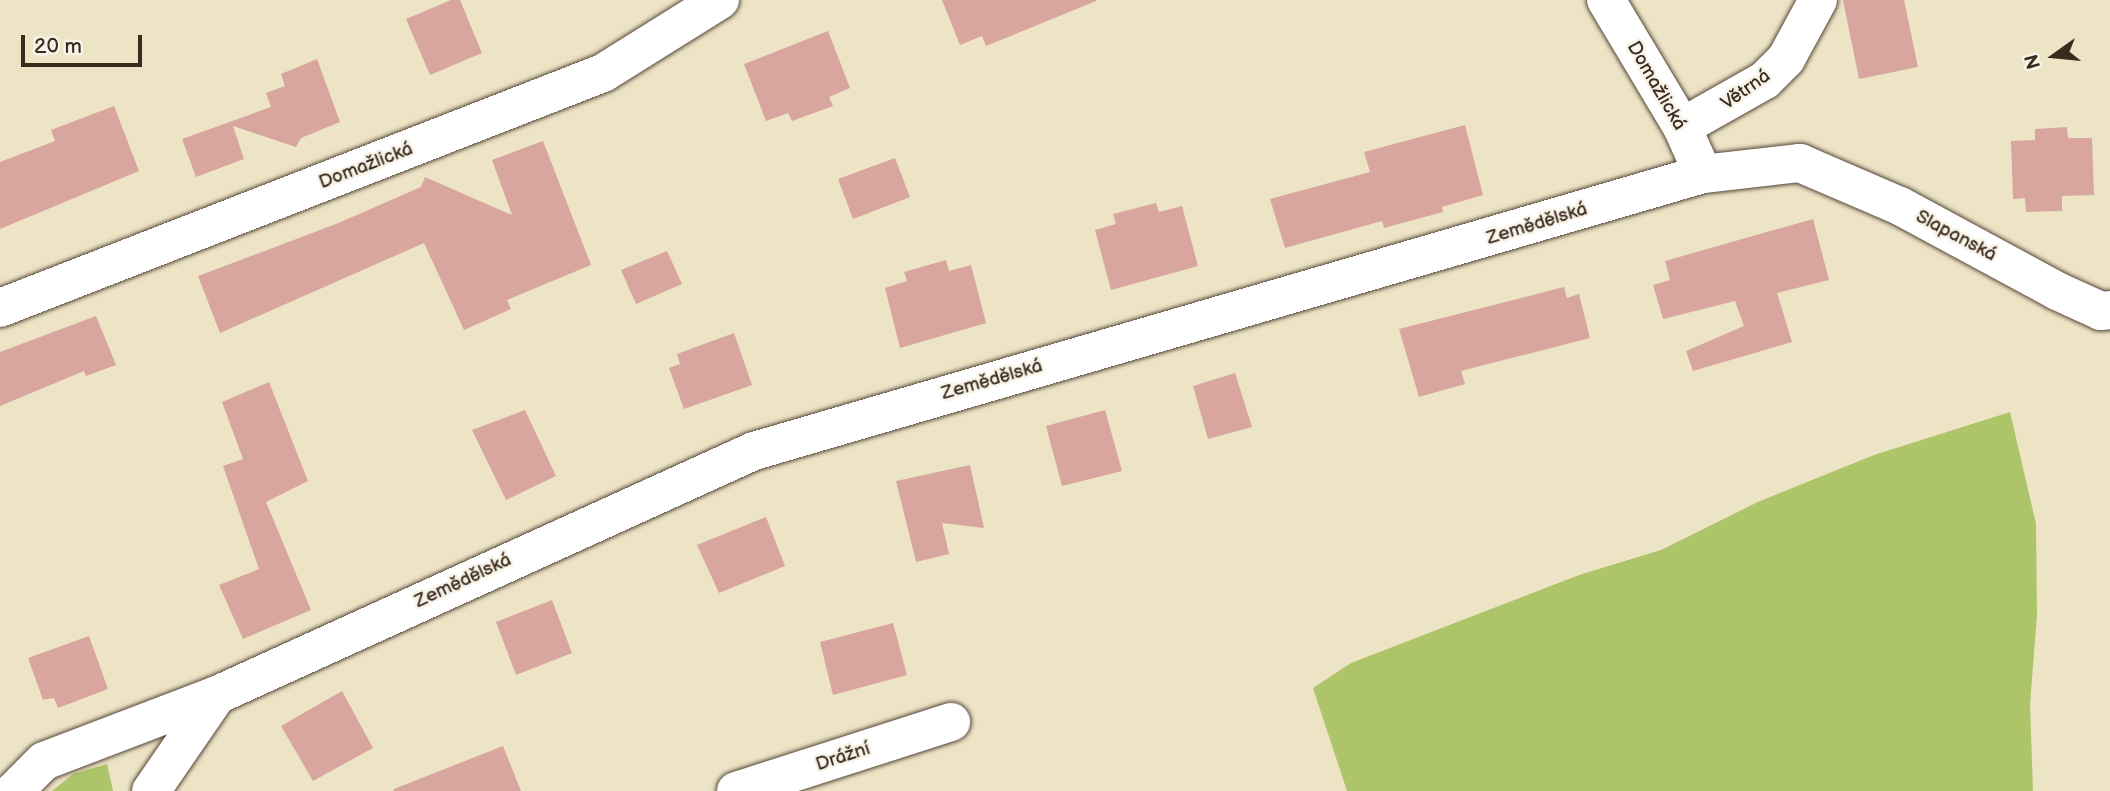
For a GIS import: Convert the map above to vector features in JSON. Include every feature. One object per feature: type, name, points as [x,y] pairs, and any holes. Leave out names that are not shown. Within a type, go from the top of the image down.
[{"type":"street","name":"Domažlická","points":[[1606,0],[1682,127],[1703,174]]},
{"type":"street","name":"Větrná","points":[[1682,127],[1765,80],[1786,59],[1818,0]]},
{"type":"street","name":"Domažlická","points":[[0,307],[603,72],[710,2]]},
{"type":"street","name":"Zemědělská","points":[[10,783],[44,761],[217,695],[754,451],[1703,174],[1800,163]]},
{"type":"street","name":"Slapanská","points":[[1800,163],[1900,206],[2057,291],[2101,311],[2110,310]]},
{"type":"street","points":[[151,791],[217,695]]},
{"type":"street","name":"Drážní","points":[[736,791],[951,722]]},
{"type":"green space","points":[[2010,412],[2036,524],[2037,614],[2030,705],[2033,791],[1347,791],[1313,688],[1351,663],[1579,575],[1661,550],[1760,501],[1874,455]]},
{"type":"green space","points":[[107,764],[113,791],[52,791],[73,774]]},
{"type":"building","points":[[451,0],[460,0],[482,53],[430,75],[406,19]]},
{"type":"building","points":[[942,0],[1096,1],[986,46],[982,36],[960,45]]},
{"type":"building","points":[[1843,0],[1904,0],[1918,67],[1859,79]]},
{"type":"building","points":[[828,31],[850,88],[829,97],[833,106],[792,121],[788,113],[766,121],[744,64]]},
{"type":"building","points":[[317,59],[340,122],[301,138],[296,147],[233,126],[244,159],[196,177],[182,139],[271,107],[266,93],[285,86],[281,74]]},
{"type":"building","points":[[114,106],[139,171],[0,229],[0,162],[55,141],[51,130]]},
{"type":"building","points":[[1465,125],[1483,195],[1442,207],[1443,212],[1384,228],[1382,221],[1285,248],[1270,199],[1370,172],[1364,152]]},
{"type":"building","points":[[2067,127],[2068,138],[2092,138],[2094,195],[2062,196],[2062,211],[2026,212],[2025,198],[2013,199],[2011,141],[2035,140],[2035,129]]},
{"type":"building","points":[[543,141],[591,265],[507,300],[511,309],[464,330],[424,243],[220,333],[198,276],[336,224],[421,187],[425,177],[512,215],[492,160]]},
{"type":"building","points":[[895,158],[910,197],[853,219],[838,179]]},
{"type":"building","points":[[1156,203],[1159,212],[1182,206],[1198,266],[1111,290],[1095,230],[1116,224],[1113,214]]},
{"type":"building","points":[[1813,219],[1829,280],[1777,293],[1792,342],[1693,371],[1686,351],[1744,326],[1735,301],[1663,319],[1653,285],[1670,280],[1665,261]]},
{"type":"building","points":[[667,251],[682,284],[636,304],[621,270]]},
{"type":"building","points":[[946,260],[949,271],[971,265],[986,323],[900,348],[885,288],[907,281],[904,272]]},
{"type":"building","points":[[1564,287],[1567,298],[1579,294],[1590,338],[1461,371],[1465,384],[1419,397],[1399,329]]},
{"type":"building","points":[[96,316],[116,365],[86,376],[84,371],[0,406],[0,352]]},
{"type":"building","points":[[734,333],[752,385],[684,409],[669,368],[680,364],[677,354]]},
{"type":"building","points":[[1235,373],[1252,427],[1208,439],[1193,386]]},
{"type":"building","points":[[269,382],[308,481],[266,502],[311,610],[243,639],[219,585],[259,569],[223,466],[243,459],[222,402]]},
{"type":"building","points":[[525,410],[556,476],[506,500],[472,430]]},
{"type":"building","points":[[1105,410],[1122,471],[1062,486],[1046,426]]},
{"type":"building","points":[[970,465],[984,528],[942,523],[949,554],[916,562],[896,481]]},
{"type":"building","points":[[766,517],[785,566],[719,593],[697,545]]},
{"type":"building","points":[[552,600],[572,653],[516,675],[496,622]]},
{"type":"building","points":[[893,623],[907,675],[833,695],[820,642]]},
{"type":"building","points":[[89,636],[108,689],[58,708],[54,698],[43,700],[28,658]]},
{"type":"building","points":[[342,691],[373,748],[313,781],[281,726]]},
{"type":"building","points":[[503,746],[521,791],[394,791],[394,789]]}]
